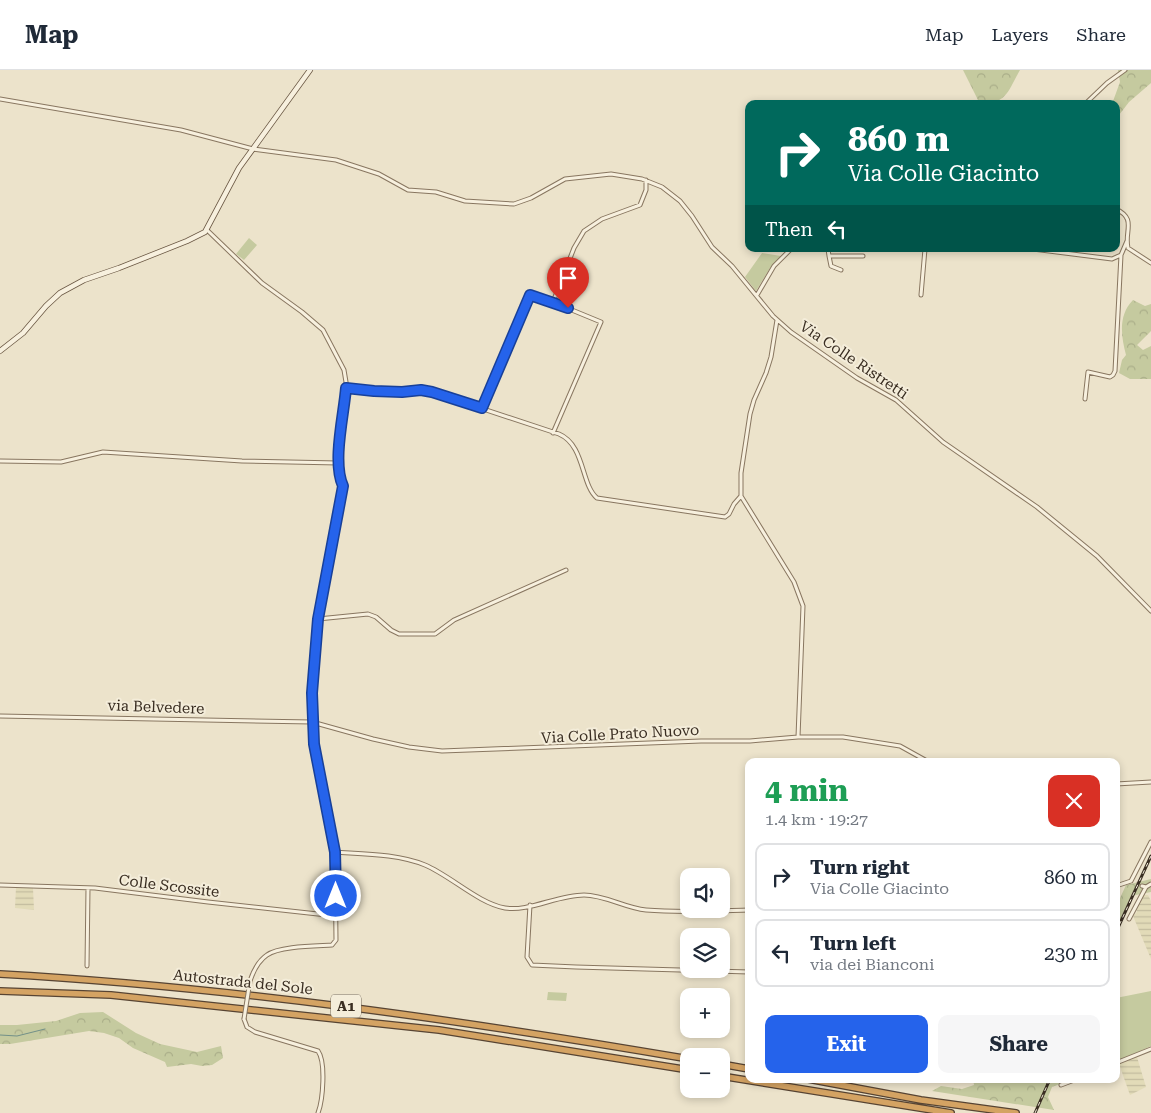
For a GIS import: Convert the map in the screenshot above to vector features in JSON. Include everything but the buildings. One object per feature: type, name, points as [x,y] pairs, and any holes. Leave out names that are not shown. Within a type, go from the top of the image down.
[{"type":"highway","name":"Autostrada del Sole","points":[[0,974],[134,984],[288,999],[556,1036],[680,1057]]},
{"type":"highway","name":"Autostrada del Sole","points":[[0,991],[111,995],[439,1030],[680,1069]]},
{"type":"highway","points":[[730,1066],[745,1068]]},
{"type":"highway","points":[[730,1077],[745,1080]]},
{"type":"highway","points":[[765,1083],[951,1113]]},
{"type":"highway","points":[[830,1083],[921,1100],[1016,1113]]},
{"type":"street","points":[[0,351],[23,333],[60,293],[84,280],[201,235],[206,230],[235,176],[310,70]]},
{"type":"street","points":[[1089,100],[1107,83],[1125,70]]},
{"type":"street","name":"Via Colle Ristretti","points":[[0,99],[181,130],[253,149],[336,160],[379,174],[408,190],[436,192],[465,201],[514,204],[565,179],[610,174],[646,180],[662,188],[680,201],[712,247],[732,266],[757,295],[761,303],[791,332],[857,378],[896,400],[939,439],[1037,507],[1097,556],[1151,612]]},
{"type":"street","points":[[552,302],[581,235],[602,219],[640,205],[646,190],[646,180]]},
{"type":"street","points":[[1120,211],[1125,213],[1128,219],[1128,248],[1151,263]]},
{"type":"street","points":[[206,230],[262,283],[323,330],[344,370],[346,388],[338,463],[343,486],[318,619],[312,693],[312,722],[316,752],[335,852],[336,939],[334,944],[269,953],[258,965],[250,981],[244,1019],[247,1027],[255,1032],[316,1050],[320,1054],[322,1064],[318,1113]]},
{"type":"street","points":[[1085,399],[1088,372],[1110,377],[1113,376],[1115,371],[1122,255],[1127,242]]},
{"type":"street","points":[[757,295],[774,266],[788,252]]},
{"type":"street","points":[[828,252],[830,266],[841,270]]},
{"type":"street","points":[[921,295],[925,252]]},
{"type":"street","points":[[1055,252],[1107,259],[1117,258],[1122,255]]},
{"type":"street","points":[[828,256],[863,256]]},
{"type":"street","points":[[482,408],[530,295],[552,302],[601,322],[553,433]]},
{"type":"street","points":[[777,320],[769,365],[750,414],[741,473],[741,496],[794,582],[803,606],[798,737]]},
{"type":"street","points":[[346,388],[374,391],[402,392],[421,390],[432,392],[563,436],[569,441],[584,468],[591,491],[597,498],[725,517],[741,496]]},
{"type":"street","points":[[0,461],[61,462],[103,452],[242,462],[338,463]]},
{"type":"street","points":[[318,619],[368,614],[376,617],[390,630],[399,634],[439,633],[454,620],[566,570]]},
{"type":"street","name":"via Belvedere","points":[[0,716],[312,722]]},
{"type":"street","name":"Via Colle Prato Nuovo","points":[[312,722],[373,739],[409,747],[442,751],[701,741],[750,741],[798,737],[850,737],[896,744],[922,758]]},
{"type":"street","points":[[1120,784],[1151,782]]},
{"type":"street","points":[[1131,881],[1151,842]]},
{"type":"street","points":[[335,852],[411,861],[445,875],[488,902],[507,908],[585,895],[646,910],[745,910]]},
{"type":"street","points":[[1120,885],[1131,881],[1136,883]]},
{"type":"street","points":[[1129,919],[1144,886],[1151,884]]},
{"type":"street","name":"Colle Scossite","points":[[0,885],[88,888],[336,916]]},
{"type":"street","points":[[87,966],[88,888]]},
{"type":"street","points":[[530,905],[527,957],[533,965],[745,972]]},
{"type":"street","points":[[1120,1061],[1151,1049]]},
{"type":"street","points":[[1061,1085],[1066,1083]]},
{"type":"shaded area","points":[[16,887],[33,888],[34,910],[15,908]]},
{"type":"shaded area","points":[[1143,895],[1148,895],[1151,901],[1151,959],[1133,916],[1137,912],[1136,908]]},
{"type":"shaded area","points":[[1137,1057],[1146,1087],[1130,1095],[1120,1064]]},
{"type":"green space","points":[[963,70],[1020,70],[1006,95],[1001,99],[978,100]]},
{"type":"green space","points":[[1118,70],[1151,70],[1151,83],[1129,102],[1120,114],[1120,100],[1113,100],[1120,82]]},
{"type":"green space","points":[[249,238],[257,245],[244,260],[236,254]]},
{"type":"green space","points":[[762,253],[781,256],[770,268],[756,291],[745,277]]},
{"type":"green space","points":[[1133,300],[1145,306],[1151,304],[1151,331],[1137,345],[1143,350],[1151,346],[1151,379],[1130,379],[1119,373],[1122,360],[1126,355],[1122,333],[1123,319],[1128,306]]},
{"type":"green space","points":[[1151,879],[1151,892],[1131,896],[1120,921],[1120,898],[1126,885]]},
{"type":"green space","points":[[1151,991],[1151,1046],[1120,1061],[1120,997]]},
{"type":"green space","points":[[548,992],[567,993],[566,1001],[547,1000]]},
{"type":"green space","points":[[103,1012],[136,1033],[160,1044],[197,1052],[221,1046],[223,1058],[212,1065],[191,1064],[167,1067],[165,1062],[133,1048],[119,1038],[89,1031],[0,1044],[0,1025],[56,1021],[80,1013]]},
{"type":"green space","points":[[974,1083],[1062,1083],[1052,1087],[1048,1097],[1054,1110],[932,1091],[941,1086],[962,1089],[974,1085]]},
{"type":"waterway","points":[[0,1035],[17,1036],[45,1029]]},
{"type":"tunnel","points":[[1136,883],[1142,886]]},
{"type":"railway","points":[[1120,923],[1151,856]]},
{"type":"railway","points":[[1035,1113],[1048,1083]]},
{"type":"route","points":[[336,896],[335,852],[314,744],[312,693],[318,619],[343,486],[338,463],[346,388],[402,392],[421,390],[440,394],[482,408],[530,295],[568,308]]}]
